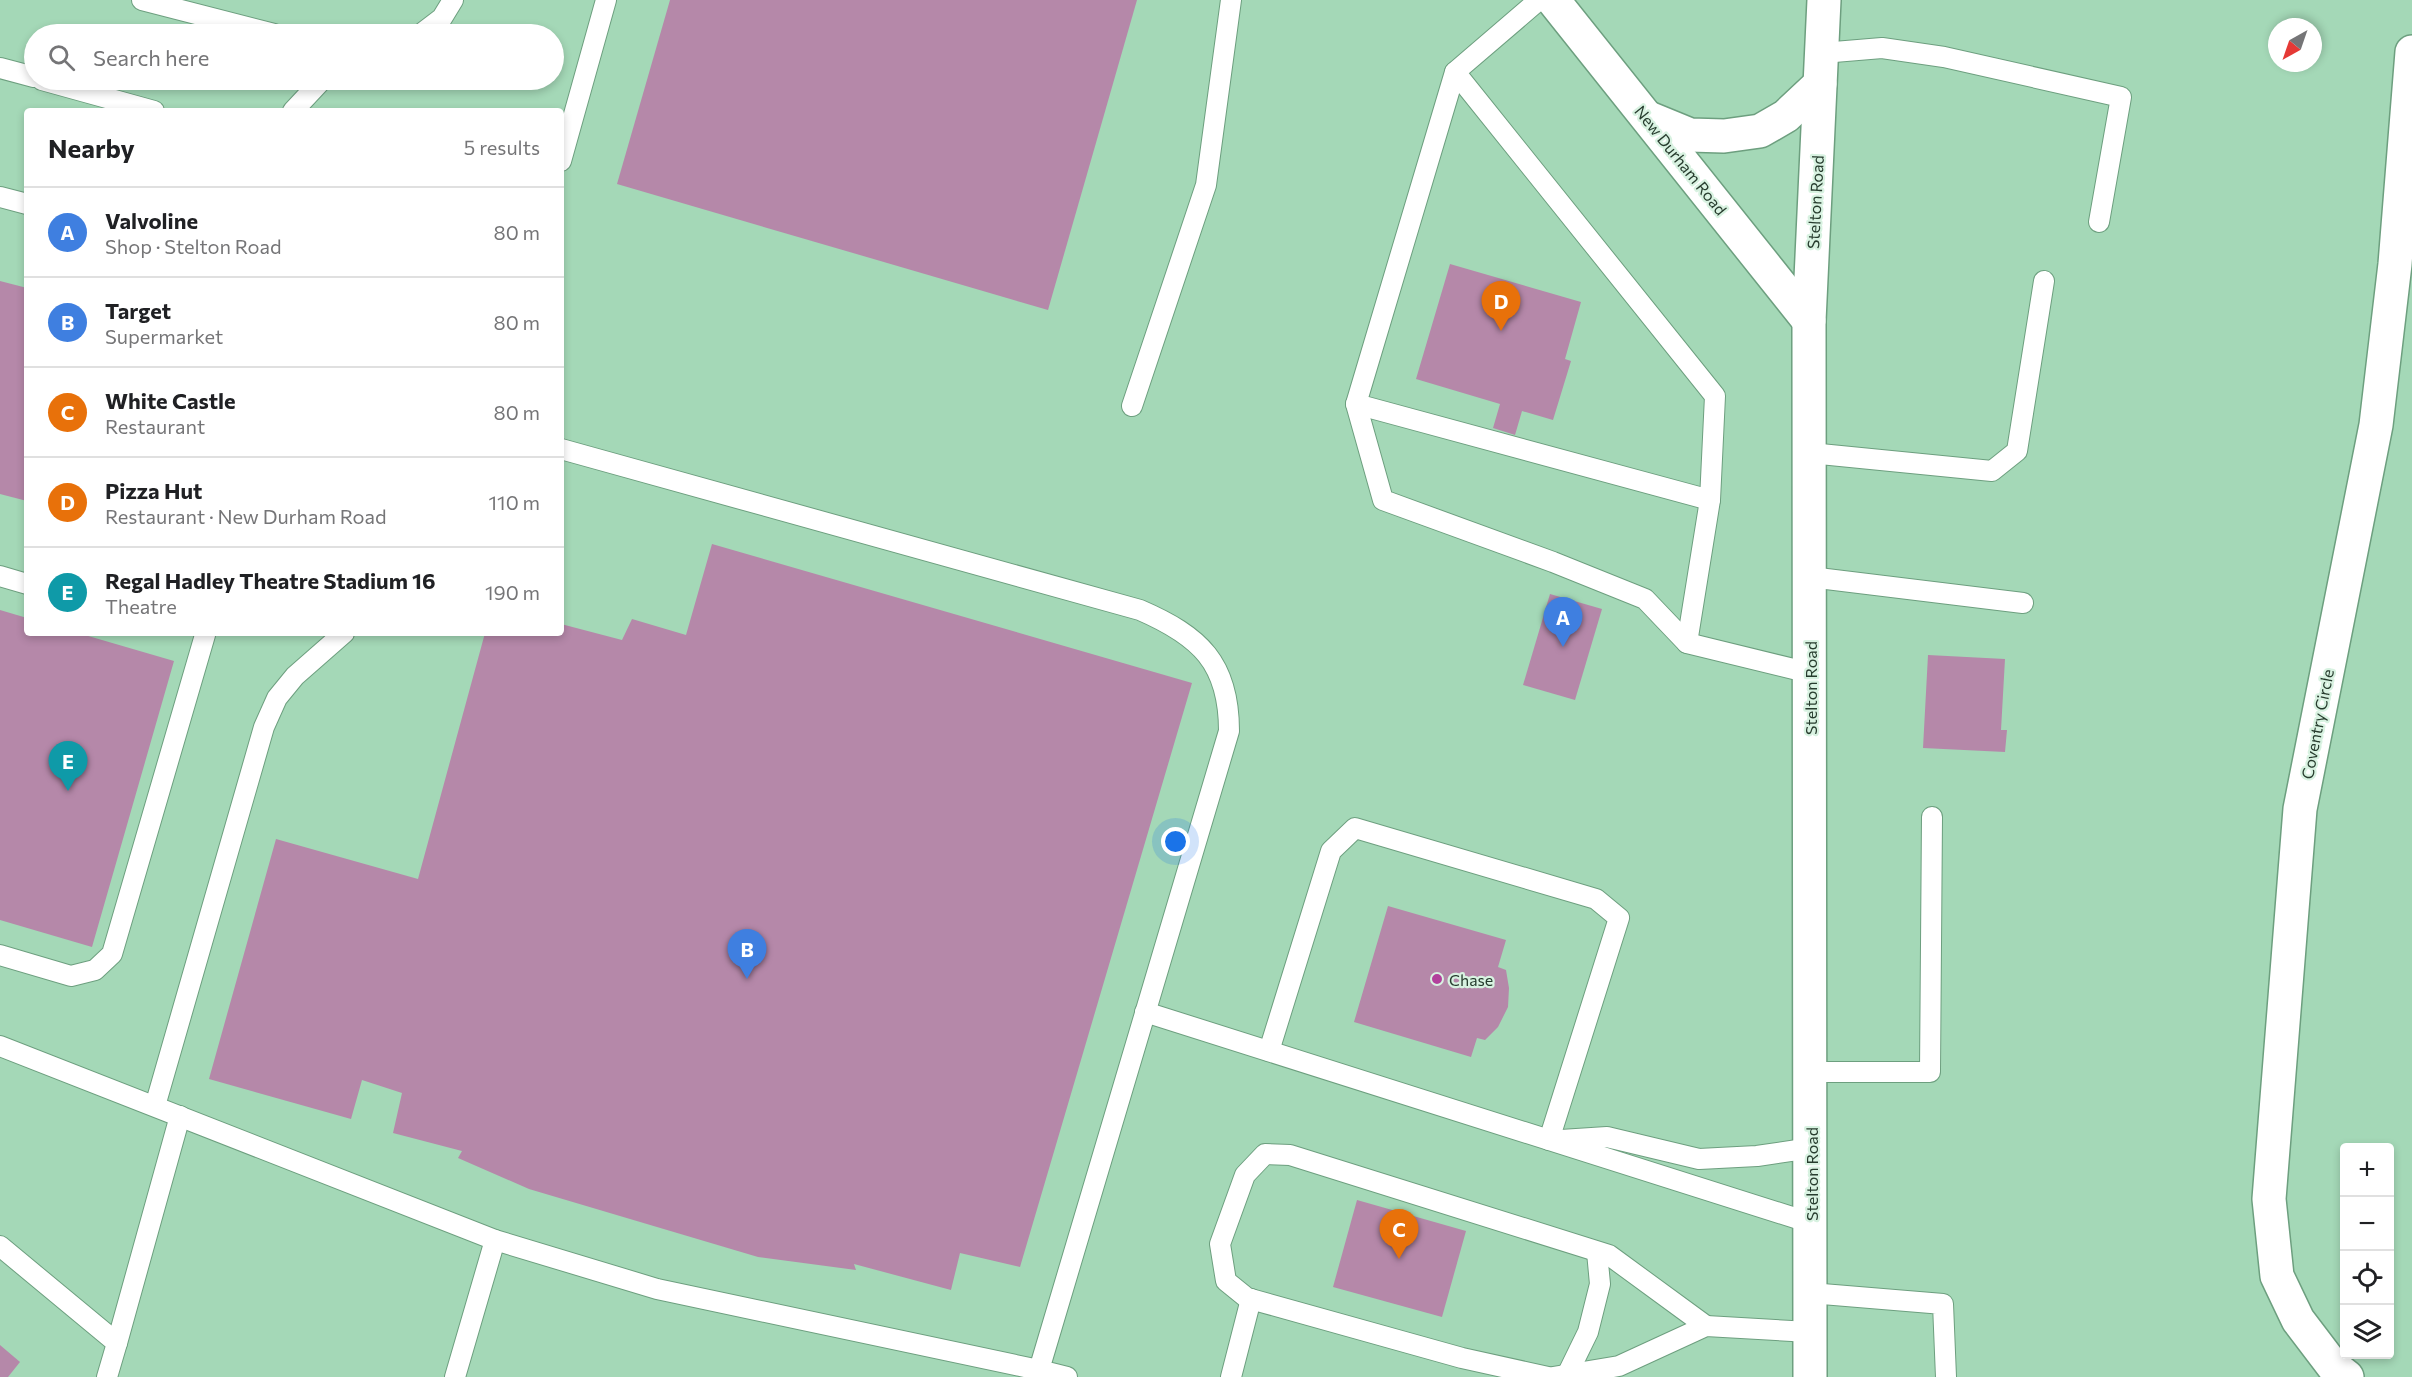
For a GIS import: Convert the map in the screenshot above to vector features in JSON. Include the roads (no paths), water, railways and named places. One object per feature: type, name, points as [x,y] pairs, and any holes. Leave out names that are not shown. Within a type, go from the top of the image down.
[{"type":"main road","name":"New Durham Road","points":[[1553,0],[1809,321]]},
{"type":"main road","name":"Stelton Road","points":[[1810,1377],[1809,321],[1824,0]]},
{"type":"main road","name":"Coventry Circle","points":[[2347,1377],[2333,1366],[2298,1320],[2277,1276],[2269,1199],[2300,809],[2376,424],[2395,264],[2412,52]]},
{"type":"main road","points":[[1648,118],[1690,135],[1724,136],[1760,131],[1786,116],[1821,68]]},
{"type":"lane","points":[[142,0],[235,24]]},
{"type":"lane","points":[[434,24],[442,18],[453,0]]},
{"type":"lane","points":[[564,150],[606,0]]},
{"type":"lane","points":[[1132,406],[1206,185],[1231,0]]},
{"type":"lane","points":[[1539,0],[1455,72],[1356,404],[1383,500],[1553,562],[1645,599],[1687,644],[1810,673]]},
{"type":"lane","points":[[1821,68],[1882,48],[1944,57],[2121,97],[2099,222]]},
{"type":"lane","points":[[0,68],[24,74]]},
{"type":"lane","points":[[1455,72],[1715,396],[1710,500],[1687,644]]},
{"type":"lane","points":[[78,90],[143,108]]},
{"type":"lane","points":[[296,108],[313,90]]},
{"type":"lane","points":[[0,197],[24,203]]},
{"type":"lane","points":[[1809,453],[1992,471],[2016,451],[2044,281]]},
{"type":"lane","points":[[1356,404],[1710,500]]},
{"type":"lane","points":[[564,450],[1140,610],[1173,624],[1198,644],[1220,675],[1229,705],[1229,731],[1038,1373]]},
{"type":"lane","points":[[0,576],[24,583]]},
{"type":"lane","points":[[1809,577],[2023,603]]},
{"type":"lane","points":[[0,956],[71,976],[95,970],[112,954],[203,636]]},
{"type":"lane","points":[[154,1106],[264,727],[277,698],[295,676],[341,636]]},
{"type":"lane","points":[[1810,1072],[1930,1071],[1932,817]]},
{"type":"lane","points":[[1269,1051],[1331,851],[1355,828],[1596,898],[1619,918],[1549,1140]]},
{"type":"lane","points":[[1145,1012],[1811,1223]]},
{"type":"lane","points":[[0,1046],[495,1240],[657,1289],[1038,1373],[1067,1377]]},
{"type":"lane","points":[[107,1377],[180,1116]]},
{"type":"lane","points":[[1549,1140],[1607,1137],[1699,1159],[1757,1156],[1811,1148]]},
{"type":"lane","points":[[1706,1326],[1609,1255],[1290,1155],[1265,1154],[1245,1175],[1220,1244],[1226,1281],[1251,1299],[1462,1358],[1556,1376],[1619,1366],[1706,1326],[1810,1332]]},
{"type":"lane","points":[[455,1377],[495,1240]]},
{"type":"lane","points":[[0,1246],[117,1343]]},
{"type":"lane","points":[[1556,1376],[1588,1332],[1600,1284],[1597,1251]]},
{"type":"lane","points":[[1810,1293],[1943,1305],[1946,1377]]},
{"type":"lane","points":[[1231,1377],[1251,1299]]},
{"type":"place","name":"Pizza Hut","points":[[1501,331]]},
{"type":"place","name":"Valvoline","points":[[1563,647]]},
{"type":"place","name":"Regal Hadley Theatre Stadium 16","points":[[68,791]]},
{"type":"place","name":"Target","points":[[747,979]]},
{"type":"place","name":"Chase","points":[[1437,979]]},
{"type":"place","name":"White Castle","points":[[1399,1259]]}]
